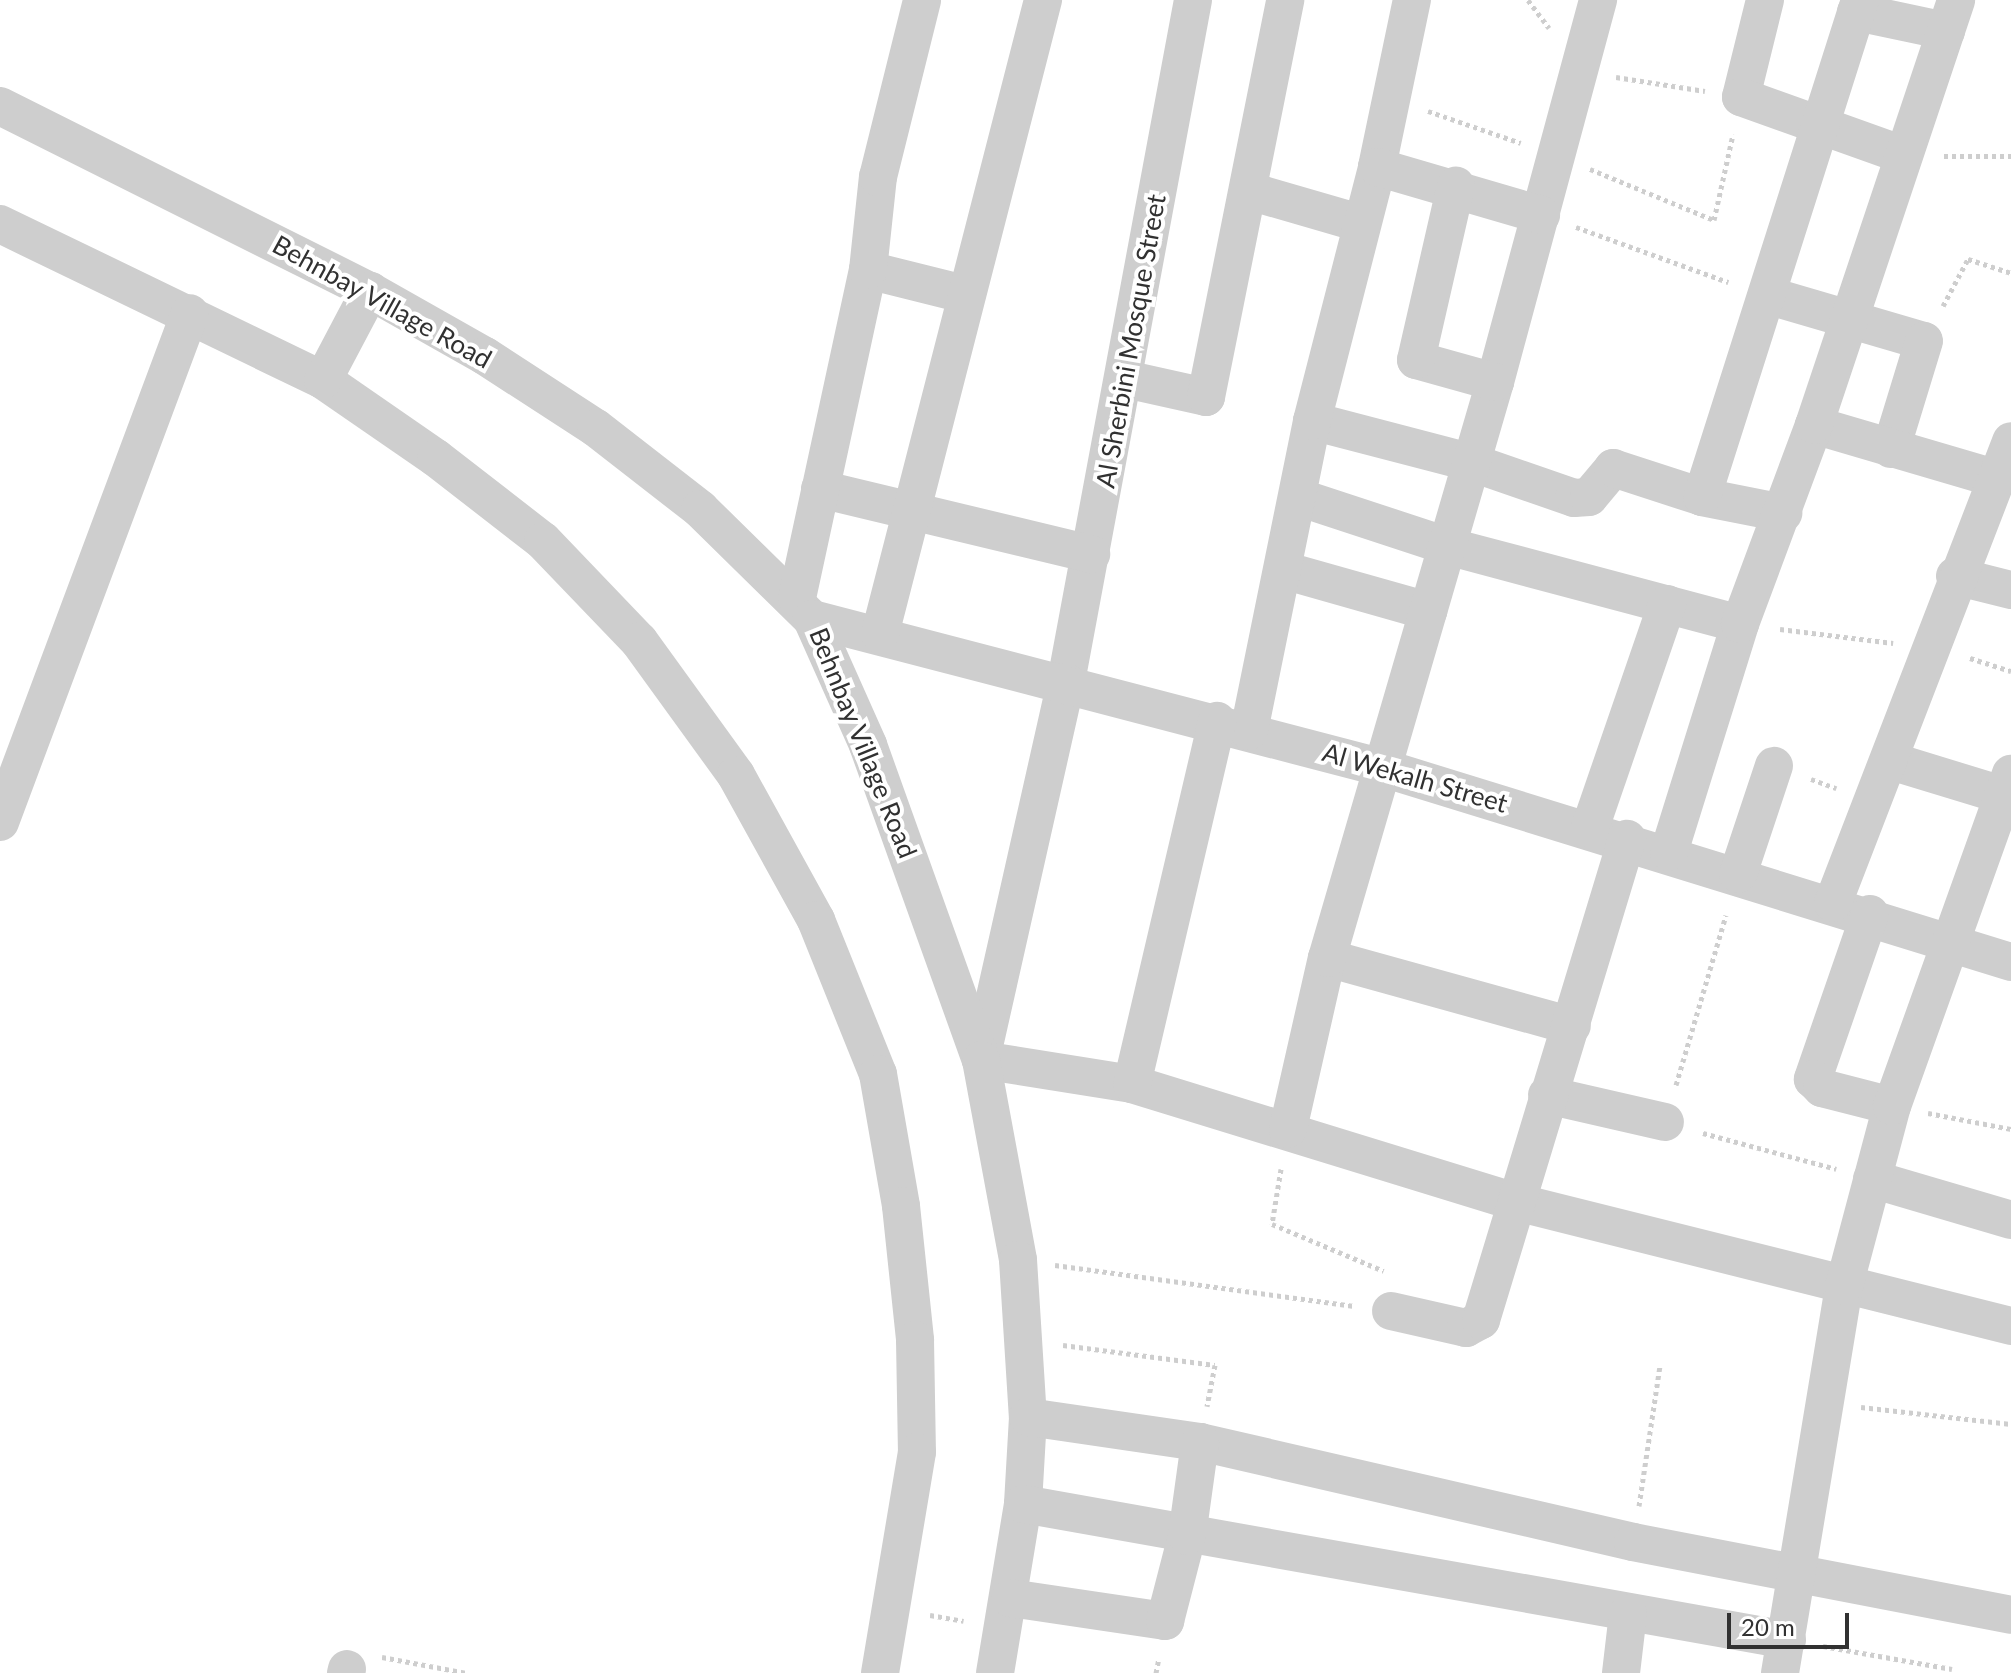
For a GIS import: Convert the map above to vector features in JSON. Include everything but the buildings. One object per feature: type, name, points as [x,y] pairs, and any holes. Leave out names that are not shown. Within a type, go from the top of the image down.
[{"type":"street","points":[[804,609],[820,489],[868,270],[878,177],[922,0]]},
{"type":"street","points":[[880,634],[964,294],[1043,0]]},
{"type":"street","name":"Al Sherbini Mosque Street","points":[[981,1060],[1066,682],[1125,379],[1193,0]]},
{"type":"street","points":[[1125,379],[1206,397],[1285,0]]},
{"type":"street","points":[[1132,1084],[1233,726],[1283,570],[1312,421],[1394,99],[1412,0]]},
{"type":"street","points":[[1288,1129],[1327,958],[1473,463],[1555,155],[1582,72],[1598,0]]},
{"type":"street","points":[[1765,0],[1741,97],[1903,155]]},
{"type":"street","points":[[1669,852],[1740,624],[1814,425],[1951,15],[1858,6],[1824,127],[1702,497]]},
{"type":"street","name":"Behnbay Village Road","points":[[0,106],[370,291],[596,428],[700,509],[804,609],[868,745],[981,1060],[1018,1260],[1026,1341],[1028,1417],[1023,1504],[995,1673]]},
{"type":"street","points":[[1377,167],[1456,186],[1541,215]]},
{"type":"street","points":[[1456,186],[1416,360],[1495,382]]},
{"type":"street","points":[[1249,191],[1360,223]]},
{"type":"street","points":[[0,224],[190,313],[323,380],[543,541],[639,641],[736,775],[816,920],[878,1074],[901,1206],[915,1340],[917,1452],[894,1609],[880,1673]]},
{"type":"street","points":[[868,270],[964,294]]},
{"type":"street","points":[[323,380],[370,291]]},
{"type":"street","points":[[1770,296],[1847,323],[1924,341],[1891,449]]},
{"type":"street","points":[[0,822],[190,313]]},
{"type":"street","points":[[1312,421],[1473,463],[1574,498],[1589,497],[1613,468],[1702,497],[1783,513]]},
{"type":"street","points":[[1814,425],[1994,478]]},
{"type":"street","points":[[1833,903],[1891,761],[1955,576],[2011,441]]},
{"type":"street","points":[[820,489],[1091,554]]},
{"type":"street","points":[[1298,497],[1447,546],[1740,624]]},
{"type":"street","points":[[1283,570],[1428,611]]},
{"type":"street","points":[[1955,576],[2011,590]]},
{"type":"street","points":[[1590,828],[1667,604]]},
{"type":"street","name":"Al Wekalh Street","points":[[804,609],[880,634],[1233,726],[1590,828],[1947,938],[2011,962]]},
{"type":"street","points":[[1023,1504],[1187,1536],[1628,1613],[1783,1656],[1821,1402],[1844,1286],[1892,1106],[1947,938],[2006,784],[1891,761]]},
{"type":"street","points":[[1738,874],[1774,766]]},
{"type":"street","points":[[1391,1311],[1477,1325],[1547,1095],[1572,1026],[1627,839]]},
{"type":"street","points":[[1870,914],[1813,1079],[1822,1088],[1892,1106]]},
{"type":"street","points":[[1327,958],[1572,1026]]},
{"type":"street","points":[[981,1060],[1132,1084],[1288,1129],[1516,1202],[2011,1326]]},
{"type":"street","points":[[1547,1095],[1665,1122]]},
{"type":"street","points":[[1872,1179],[2011,1220]]},
{"type":"street","points":[[1028,1417],[1200,1442],[1633,1542],[2011,1615]]},
{"type":"street","points":[[1007,1613],[1165,1621],[1187,1536],[1200,1442]]},
{"type":"street","points":[[1621,1673],[1628,1613]]},
{"type":"path","points":[[1394,99],[1555,155],[1714,220],[1741,97],[1582,72]]},
{"type":"path","points":[[1903,155],[2011,156]]},
{"type":"path","points":[[1541,215],[1770,296]]},
{"type":"path","points":[[1924,341],[1968,259],[2011,273]]},
{"type":"path","points":[[1740,624],[1932,647]]},
{"type":"path","points":[[1774,766],[1874,802]]},
{"type":"path","points":[[1738,874],[1665,1122],[1872,1179]]},
{"type":"path","points":[[1892,1106],[2011,1129]]},
{"type":"path","points":[[1018,1260],[1391,1311],[1384,1270],[1272,1224],[1288,1129]]},
{"type":"path","points":[[1026,1341],[1215,1365],[1200,1442]]},
{"type":"path","points":[[1633,1542],[1660,1366]]},
{"type":"path","points":[[1821,1402],[2011,1424]]},
{"type":"path","points":[[894,1609],[1007,1613]]},
{"type":"path","points":[[346,1671],[365,1654],[467,1673]]},
{"type":"path","points":[[1783,1656],[1952,1669]]}]
